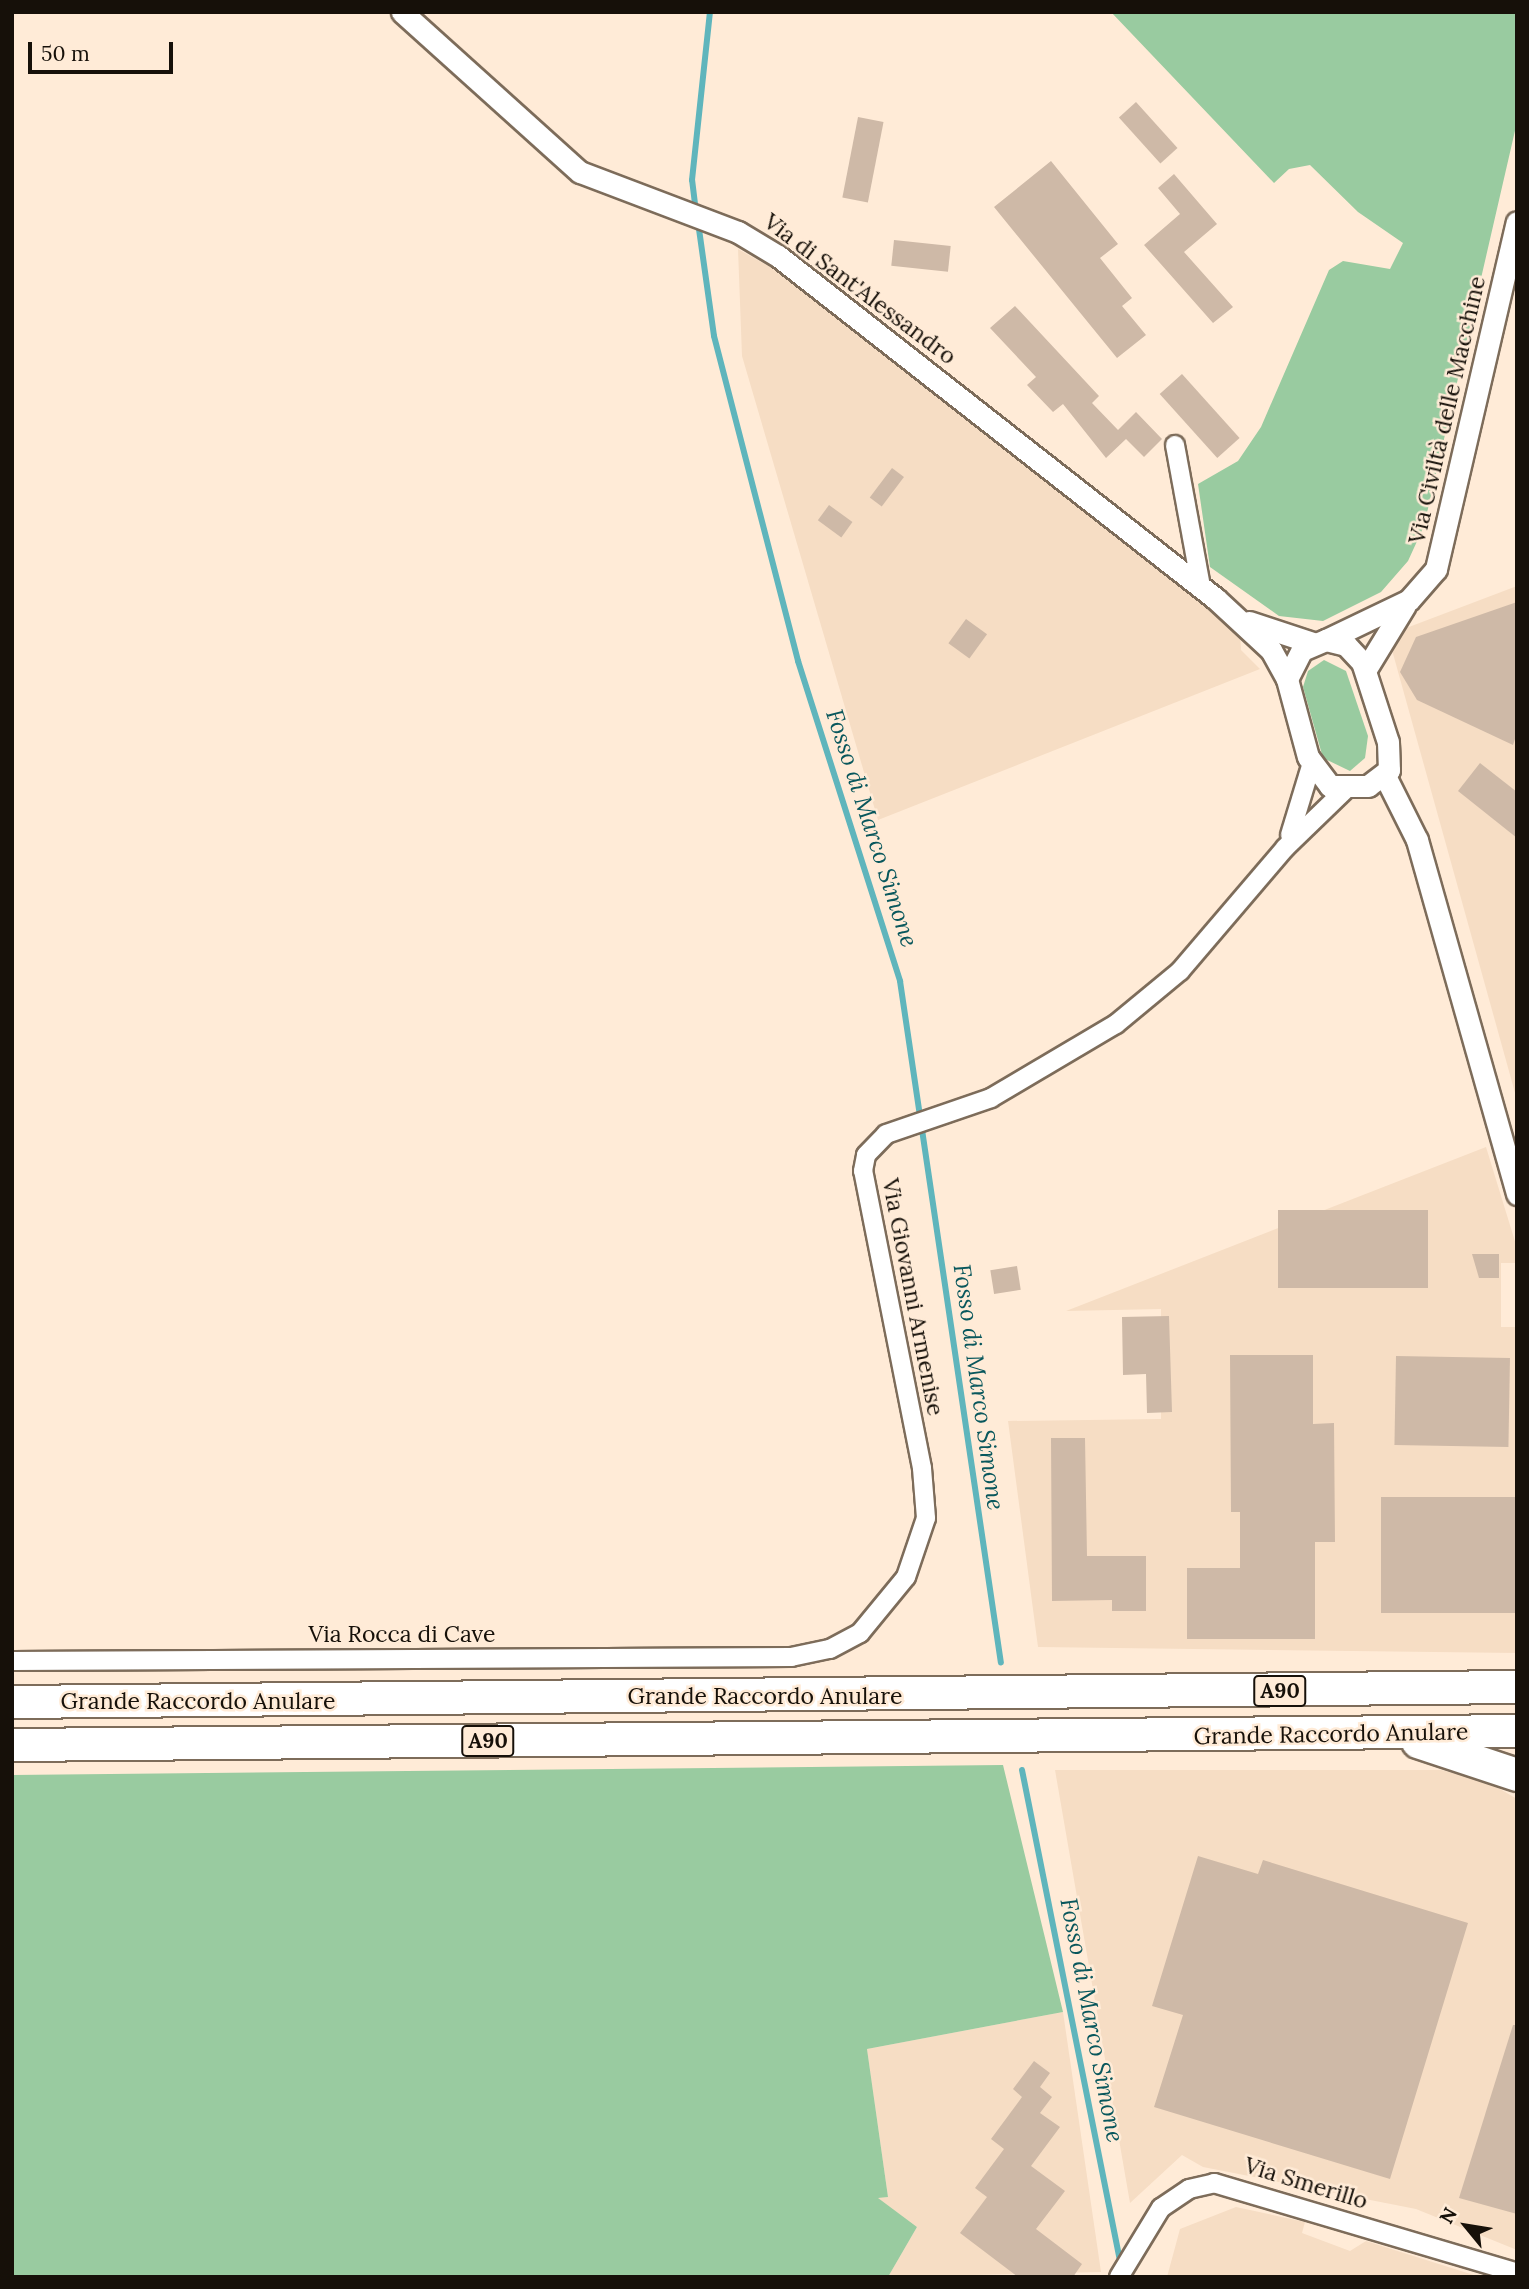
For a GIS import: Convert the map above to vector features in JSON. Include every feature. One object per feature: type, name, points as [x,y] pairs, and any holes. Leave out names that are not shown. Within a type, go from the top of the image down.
[{"type":"highway","name":"Grande Raccordo Anulare","points":[[12,1702],[1517,1688]]},
{"type":"highway","name":"Grande Raccordo Anulare","points":[[12,1745],[1517,1731]]},
{"type":"highway","points":[[1387,1733],[1517,1775]]},
{"type":"street","name":"Via di Sant'Alessandro","points":[[402,12],[568,163],[672,211],[730,229],[778,256],[1201,586],[1271,650],[1287,679],[1311,766]]},
{"type":"street","name":"Via Civiltà delle Macchine","points":[[1366,669],[1409,600],[1430,579],[1446,539],[1517,222]]},
{"type":"street","points":[[1175,445],[1201,586]]},
{"type":"street","name":"Via Civiltà delle Macchine","points":[[1320,641],[1409,600]]},
{"type":"street","name":"Via di Sant'Alessandro","points":[[1237,617],[1350,648],[1366,669],[1388,743],[1385,776]]},
{"type":"street","points":[[1287,679],[1296,657],[1320,641]]},
{"type":"street","points":[[1311,766],[1323,781],[1345,790],[1385,776],[1417,840],[1517,1194]]},
{"type":"street","name":"Via Giovanni Armenise","points":[[1284,848],[1311,766]]},
{"type":"street","name":"Via Giovanni Armenise","points":[[791,1657],[830,1649],[871,1625],[898,1592],[923,1536],[922,1468],[863,1171],[873,1145],[897,1130],[934,1120],[1015,1086],[1116,1024],[1180,971],[1284,848],[1345,790]]},
{"type":"street","name":"Via Rocca di Cave","points":[[12,1661],[791,1657]]},
{"type":"street","name":"Via Smerillo","points":[[1119,2277],[1153,2218],[1189,2189],[1224,2184],[1517,2273]]},
{"type":"shaded area","points":[[738,249],[786,276],[1240,632],[1241,650],[1260,669],[878,820],[742,356]]},
{"type":"shaded area","points":[[1517,586],[1517,1100],[1392,650],[1401,630]]},
{"type":"shaded area","points":[[1486,1147],[1517,1248],[1517,1263],[1501,1263],[1501,1327],[1517,1327],[1517,1653],[1038,1647],[1008,1421],[1161,1419],[1161,1309],[1066,1311]]},
{"type":"shaded area","points":[[1055,1770],[1441,1770],[1488,1782],[1517,1799],[1517,2250],[1416,2209],[1203,2167],[1182,2155],[1130,2203]]},
{"type":"shaded area","points":[[1063,2012],[1101,2272],[888,2277],[917,2227],[877,2198],[888,2197],[867,2049]]},
{"type":"shaded area","points":[[1236,2207],[1305,2222],[1302,2233],[1350,2251],[1366,2241],[1480,2277],[1167,2277],[1180,2229]]},
{"type":"green space","points":[[1111,12],[1517,12],[1517,122],[1424,526],[1408,561],[1381,592],[1323,621],[1279,616],[1210,567],[1198,484],[1238,461],[1261,427],[1329,270],[1343,261],[1390,269],[1403,243],[1358,212],[1310,165],[1289,169],[1274,183]]},
{"type":"green space","points":[[1324,660],[1346,671],[1368,736],[1365,758],[1350,771],[1323,758],[1303,687],[1308,671]]},
{"type":"green space","points":[[1003,1765],[1063,2012],[867,2049],[888,2197],[878,2198],[917,2227],[888,2277],[12,2277],[12,1775]]},
{"type":"building","points":[[1136,102],[1177,148],[1160,163],[1119,117]]},
{"type":"building","points":[[858,117],[884,122],[868,202],[842,197]]},
{"type":"building","points":[[1051,161],[1118,244],[1100,258],[1132,298],[1122,306],[1146,335],[1117,358],[994,207]]},
{"type":"building","points":[[1174,174],[1217,224],[1184,252],[1233,307],[1213,323],[1144,245],[1180,214],[1158,188]]},
{"type":"building","points":[[894,240],[951,246],[948,272],[891,266]]},
{"type":"building","points":[[1015,306],[1099,396],[1092,403],[1118,430],[1136,412],[1162,439],[1144,457],[1126,439],[1106,458],[1063,404],[1053,412],[1027,385],[1036,377],[990,328]]},
{"type":"building","points":[[1182,374],[1240,438],[1217,458],[1160,394]]},
{"type":"building","points":[[892,468],[904,477],[882,507],[870,498]]},
{"type":"building","points":[[829,505],[852,522],[841,537],[818,520]]},
{"type":"building","points":[[1517,602],[1517,733],[1513,745],[1417,700],[1400,672],[1416,637]]},
{"type":"building","points":[[966,619],[987,634],[969,659],[948,643]]},
{"type":"building","points":[[1480,763],[1517,792],[1517,838],[1458,791]]},
{"type":"building","points":[[1278,1210],[1428,1210],[1428,1288],[1278,1288]]},
{"type":"building","points":[[1472,1254],[1499,1254],[1499,1278],[1479,1278]]},
{"type":"building","points":[[1017,1266],[1021,1290],[994,1294],[990,1270]]},
{"type":"building","points":[[1169,1316],[1172,1412],[1147,1413],[1146,1374],[1123,1375],[1122,1317]]},
{"type":"building","points":[[1230,1355],[1313,1355],[1313,1424],[1334,1423],[1335,1542],[1315,1542],[1315,1639],[1187,1639],[1187,1568],[1240,1568],[1240,1512],[1231,1512]]},
{"type":"building","points":[[1396,1356],[1510,1358],[1508,1447],[1394,1445]]},
{"type":"building","points":[[1051,1438],[1085,1438],[1087,1556],[1146,1556],[1146,1611],[1112,1611],[1112,1600],[1052,1601]]},
{"type":"building","points":[[1381,1497],[1517,1497],[1517,1613],[1381,1613]]},
{"type":"building","points":[[1198,1856],[1258,1874],[1263,1860],[1468,1923],[1390,2179],[1154,2107],[1183,2015],[1152,2006]]},
{"type":"building","points":[[1513,2025],[1517,2025],[1517,2214],[1459,2198]]},
{"type":"building","points":[[1034,2061],[1050,2073],[1040,2087],[1052,2097],[1040,2113],[1060,2127],[1031,2166],[1065,2191],[1036,2229],[1082,2264],[1073,2277],[1018,2277],[960,2233],[987,2197],[975,2188],[1004,2149],[991,2139],[1022,2097],[1013,2089]]},
{"type":"waterway","name":"Fosso di Marco Simone","points":[[696,212],[692,180],[710,12]]},
{"type":"waterway","name":"Fosso di Marco Simone","points":[[698,222],[714,336],[798,661],[900,981],[1001,1663]]},
{"type":"waterway","name":"Fosso di Marco Simone","points":[[1022,1770],[1121,2266]]}]
